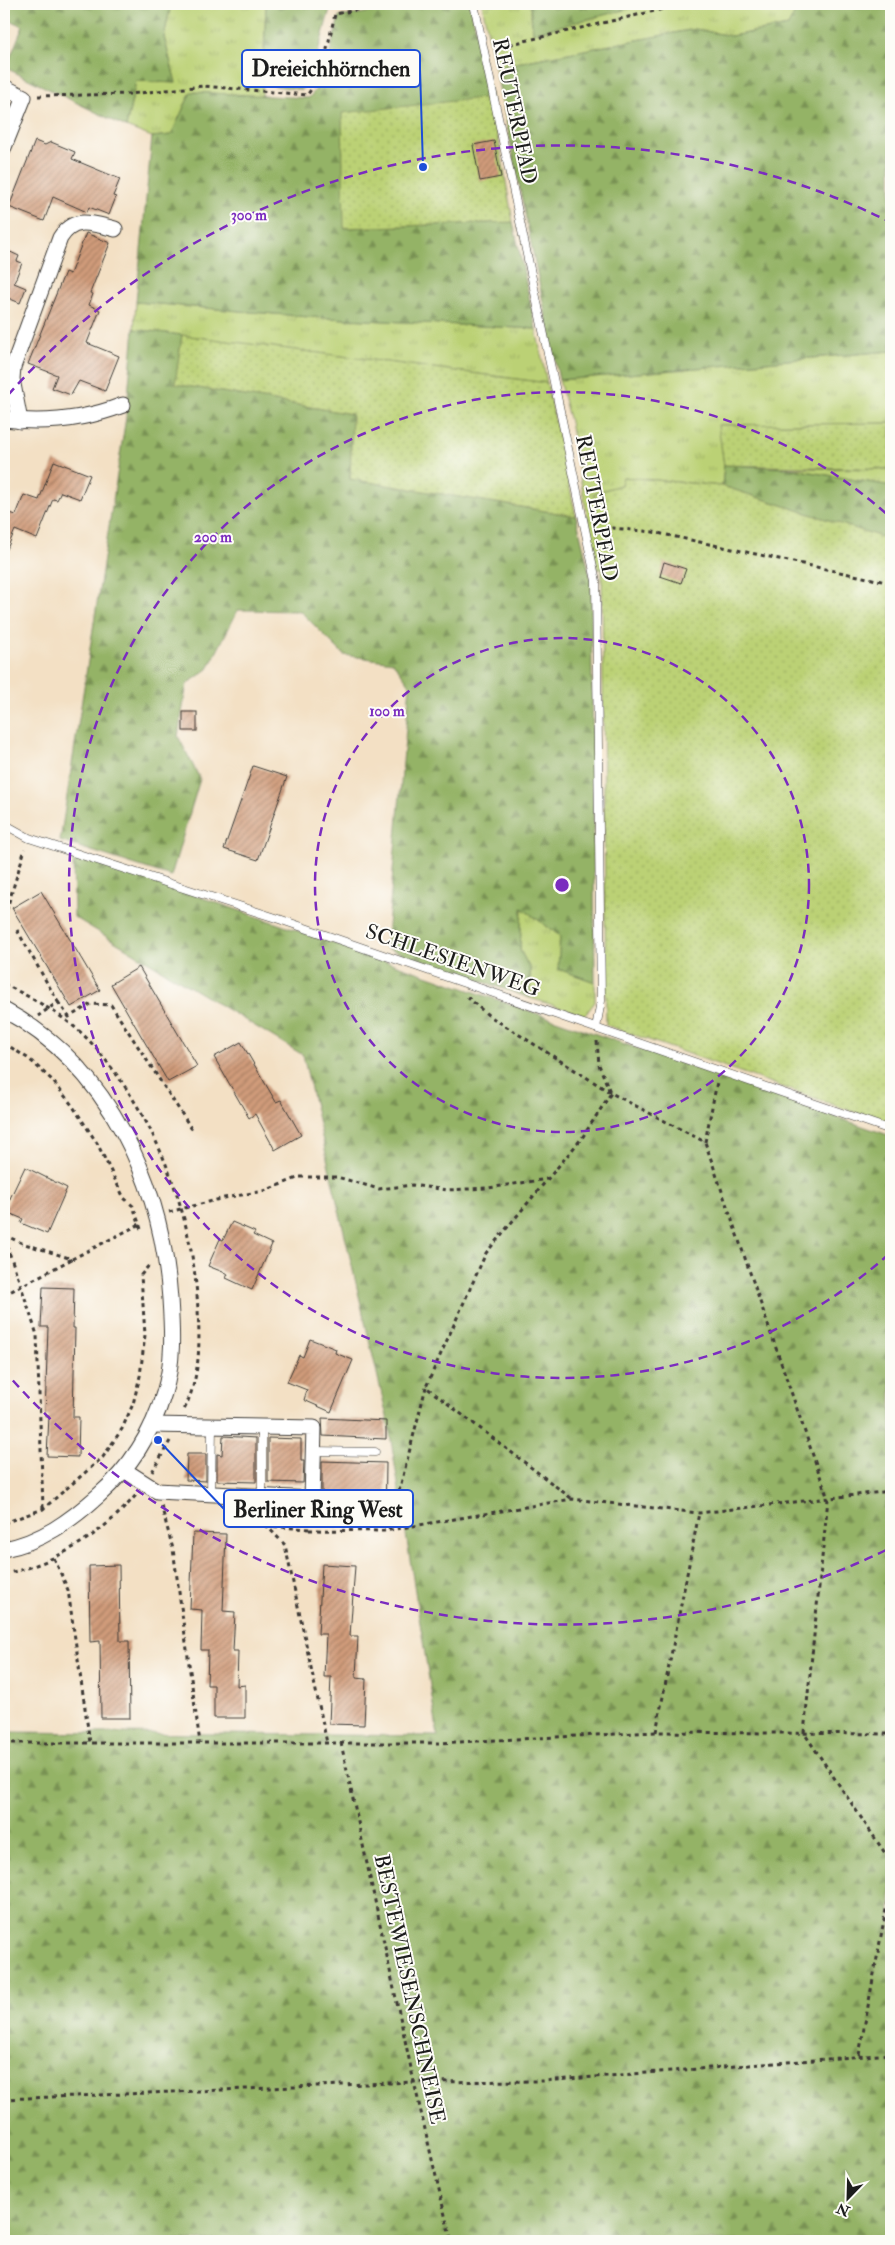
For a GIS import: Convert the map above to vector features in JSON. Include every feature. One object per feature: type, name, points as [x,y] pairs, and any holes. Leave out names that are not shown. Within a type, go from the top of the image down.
[{"type":"street","points":[[4,88],[24,97],[4,147]]},
{"type":"street","points":[[20,421],[12,379],[12,367],[60,238],[72,224],[80,223],[115,229]]},
{"type":"street","points":[[4,419],[62,421],[96,415],[123,405]]},
{"type":"street","points":[[4,1010],[27,1023],[76,1066],[110,1110],[139,1162],[158,1216],[168,1271],[171,1352],[165,1392],[152,1425],[133,1459],[124,1470],[94,1500],[60,1527],[40,1537],[4,1549]]},
{"type":"street","points":[[124,1470],[157,1491],[312,1499],[314,1428],[152,1425]]},
{"type":"lane","name":"REUTERPFAD","points":[[474,4],[586,535],[596,591],[601,1001],[596,1028]]},
{"type":"lane","name":"SCHLESIENWEG","points":[[4,824],[29,838],[279,919],[891,1130]]},
{"type":"lane","points":[[211,1494],[212,1426]]},
{"type":"lane","points":[[262,1427],[262,1496]]},
{"type":"lane","points":[[313,1451],[375,1452]]},
{"type":"lane","points":[[312,1499],[379,1502]]},
{"type":"path","points":[[24,97],[130,94],[203,86],[307,95],[321,76],[336,14],[388,4]]},
{"type":"path","points":[[484,51],[685,4]]},
{"type":"path","points":[[586,535],[612,528],[653,532],[891,582]]},
{"type":"path","points":[[4,918],[29,838]]},
{"type":"path","points":[[17,930],[58,1002],[69,1017],[91,1004],[111,1005],[192,1130]]},
{"type":"path","points":[[450,978],[457,989],[488,1015],[611,1092],[705,1142]]},
{"type":"path","points":[[27,1023],[58,1002]]},
{"type":"path","points":[[596,1028],[599,1065],[611,1092]]},
{"type":"path","points":[[4,1043],[30,1059],[52,1080],[72,1105],[97,1143],[124,1198],[133,1206],[143,1234]]},
{"type":"path","points":[[719,1070],[705,1142],[828,1499],[804,1733],[891,1862]]},
{"type":"path","points":[[389,1530],[426,1387],[486,1253],[582,1138],[611,1092]]},
{"type":"path","points":[[4,1574],[39,1565],[54,1558],[84,1540],[106,1523],[128,1504],[144,1483],[159,1462],[177,1425],[196,1379],[200,1337],[197,1284],[187,1226],[170,1174]]},
{"type":"path","points":[[181,1209],[264,1190],[300,1177],[337,1177],[379,1189],[412,1185],[447,1190],[488,1188],[547,1180]]},
{"type":"path","points":[[4,1295],[158,1216]]},
{"type":"path","points":[[4,1236],[72,1259]]},
{"type":"path","points":[[4,1236],[37,1335],[43,1509]]},
{"type":"path","points":[[4,1523],[43,1509],[102,1457],[122,1429],[133,1404],[140,1376],[146,1335],[141,1275],[152,1262]]},
{"type":"path","points":[[426,1387],[572,1499]]},
{"type":"path","points":[[309,1530],[389,1530],[572,1499],[699,1514],[891,1491]]},
{"type":"path","points":[[262,1496],[262,1521],[285,1545],[327,1743]]},
{"type":"path","points":[[153,1500],[160,1504],[173,1549],[200,1743]]},
{"type":"path","points":[[656,1732],[699,1514]]},
{"type":"path","points":[[266,1526],[320,1530]]},
{"type":"path","points":[[54,1558],[68,1590],[90,1743]]},
{"type":"path","points":[[4,1744],[438,1743],[656,1732],[891,1734]]},
{"type":"path","name":"BESTEWIESENSCHNEISE","points":[[341,1742],[414,2082],[451,2241]]},
{"type":"path","points":[[859,2055],[891,1882]]},
{"type":"path","points":[[4,2099],[414,2082],[543,2081],[891,2054]]},
{"type":"green space","points":[[4,4],[171,4],[164,37],[176,83],[136,81],[126,127],[6,68],[23,26],[4,18]]},
{"type":"green space","points":[[171,4],[266,4],[262,96],[191,92],[171,135],[152,137],[126,127],[136,81],[176,83],[164,37]]},
{"type":"green space","points":[[266,4],[357,4],[330,9],[312,74],[302,90],[263,84]]},
{"type":"green space","points":[[419,4],[470,4],[491,97],[345,228],[513,222],[536,329],[309,317],[136,302],[152,137],[171,135],[191,92],[309,98],[323,80],[339,17]]},
{"type":"green space","points":[[482,4],[530,4],[533,32],[647,4],[832,4],[796,10],[789,26],[731,36],[695,29],[495,67]]},
{"type":"green space","points":[[530,4],[647,4],[533,33]]},
{"type":"green space","points":[[832,4],[891,4],[891,351],[559,380],[495,67],[695,29],[731,36],[788,26],[796,10]]},
{"type":"green space","points":[[491,97],[513,222],[344,228],[342,113]]},
{"type":"green space","points":[[136,302],[309,317],[536,329],[547,383],[134,329]]},
{"type":"green space","points":[[134,329],[182,335],[176,384],[352,414],[350,479],[576,516],[591,580],[595,982],[558,969],[560,936],[522,908],[520,950],[530,969],[530,998],[386,948],[410,685],[393,662],[344,655],[300,611],[238,610],[208,669],[187,684],[178,736],[200,779],[171,876],[60,841],[126,417]]},
{"type":"green space","points":[[182,335],[547,383],[576,516],[350,479],[352,414],[175,384]]},
{"type":"green space","points":[[891,351],[891,423],[719,425],[724,465],[722,486],[623,477],[621,485],[594,493],[602,569],[597,569],[570,422],[559,380]]},
{"type":"green space","points":[[891,423],[891,469],[724,465],[718,425]]},
{"type":"green space","points":[[724,465],[787,468],[891,486],[891,540],[722,486]]},
{"type":"green space","points":[[787,468],[891,469],[891,486]]},
{"type":"green space","points":[[623,477],[722,486],[891,540],[891,1125],[606,1025],[602,569],[594,493],[621,485]]},
{"type":"green space","points":[[73,853],[891,1136],[891,2241],[4,2241],[4,1732],[438,1736],[388,1421],[303,1055],[74,917]]},
{"type":"green space","points":[[522,908],[560,936],[559,969],[595,982],[595,1002],[585,1015],[530,998],[530,969],[520,950]]},
{"type":"building","points":[[35,141],[45,145],[51,142],[75,152],[72,159],[120,179],[113,196],[116,197],[109,215],[89,207],[87,212],[53,197],[44,221],[9,207]]},
{"type":"building","points":[[494,141],[501,177],[480,181],[473,145]]},
{"type":"building","points":[[86,233],[110,243],[90,293],[93,294],[89,305],[100,310],[87,343],[119,356],[105,391],[79,381],[71,395],[52,388],[57,375],[28,364],[65,272],[70,274]]},
{"type":"building","points":[[4,249],[19,256],[17,261],[22,263],[14,283],[26,288],[20,303],[8,298],[5,308]]},
{"type":"building","points":[[54,461],[90,475],[80,499],[61,492],[57,500],[53,499],[37,539],[15,530],[4,556],[4,511],[16,515],[24,495],[39,500]]},
{"type":"building","points":[[664,562],[686,569],[681,583],[660,576]]},
{"type":"building","points":[[183,712],[197,712],[197,731],[183,731]]},
{"type":"building","points":[[253,766],[287,777],[258,860],[224,849]]},
{"type":"building","points":[[41,891],[100,990],[71,1007],[12,908]]},
{"type":"building","points":[[139,967],[197,1066],[168,1082],[111,984]]},
{"type":"building","points":[[241,1042],[276,1102],[281,1100],[301,1135],[275,1150],[255,1114],[249,1118],[214,1057]]},
{"type":"building","points":[[25,1167],[67,1188],[47,1234],[21,1223],[23,1219],[4,1211]]},
{"type":"building","points":[[232,1222],[255,1232],[253,1235],[272,1244],[252,1290],[226,1278],[228,1274],[208,1266],[220,1239],[223,1240]]},
{"type":"building","points":[[43,1287],[74,1288],[73,1417],[79,1417],[78,1457],[47,1456],[49,1416],[45,1416],[48,1327],[41,1327]]},
{"type":"building","points":[[310,1339],[336,1349],[335,1353],[353,1360],[331,1412],[304,1400],[307,1390],[287,1382],[299,1355],[303,1357]]},
{"type":"building","points":[[322,1418],[386,1421],[386,1439],[323,1436]]},
{"type":"building","points":[[223,1436],[256,1438],[256,1482],[217,1481],[217,1454],[222,1455]]},
{"type":"building","points":[[268,1438],[301,1439],[301,1461],[304,1461],[303,1483],[268,1482]]},
{"type":"building","points":[[187,1454],[206,1454],[206,1481],[186,1480]]},
{"type":"building","points":[[322,1461],[386,1463],[385,1527],[318,1524],[319,1505],[379,1508],[385,1503],[384,1499],[379,1496],[322,1494]]},
{"type":"building","points":[[193,1533],[226,1534],[223,1611],[235,1612],[233,1651],[238,1651],[237,1686],[245,1685],[245,1718],[214,1718],[214,1685],[207,1685],[208,1650],[201,1650],[202,1610],[190,1609]]},
{"type":"building","points":[[322,1564],[355,1566],[350,1636],[358,1636],[356,1678],[366,1679],[364,1725],[329,1724],[331,1677],[324,1677],[326,1634],[318,1634]]},
{"type":"building","points":[[119,1565],[120,1641],[129,1641],[130,1718],[101,1718],[100,1641],[90,1642],[89,1566]]},
{"type":"place","name":"Dreieichhörnchen","points":[[423,167]]},
{"type":"place","name":"Berliner Ring West","points":[[158,1440]]}]
